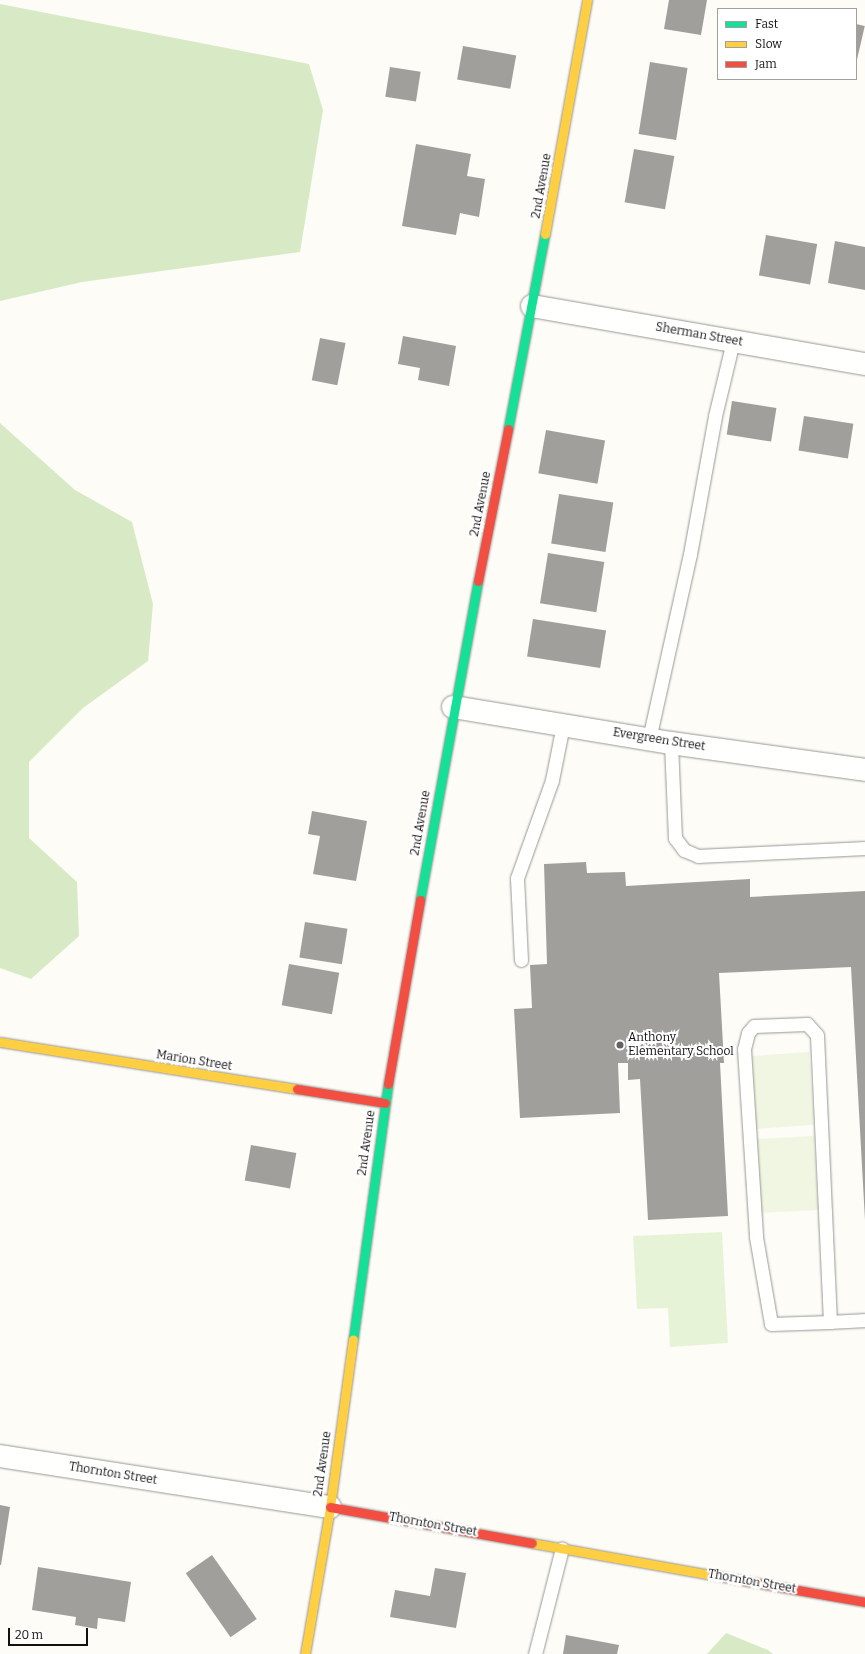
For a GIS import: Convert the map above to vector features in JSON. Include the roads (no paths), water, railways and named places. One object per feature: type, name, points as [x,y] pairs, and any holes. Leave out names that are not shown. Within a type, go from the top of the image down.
[{"type":"street","name":"2nd Avenue","points":[[305,1654],[330,1507],[385,1103],[453,707],[532,306],[587,0]]},
{"type":"street","name":"Sherman Street","points":[[532,306],[865,364]]},
{"type":"street","name":"Evergreen Street","points":[[453,707],[671,743],[865,770]]},
{"type":"street","name":"Marion Street","points":[[0,1042],[385,1103]]},
{"type":"street","name":"Thornton Street","points":[[0,1456],[330,1507],[865,1602]]},
{"type":"lane","points":[[649,739],[690,554],[715,416],[733,342]]},
{"type":"lane","points":[[521,960],[517,878],[552,780],[564,725]]},
{"type":"lane","points":[[671,743],[675,838],[684,850],[698,856],[865,848]]},
{"type":"lane","points":[[830,1322],[817,1035],[807,1024],[798,1023],[754,1026],[748,1032],[744,1048],[756,1237],[771,1324],[830,1322],[865,1320]]},
{"type":"lane","points":[[535,1654],[562,1548]]},
{"type":"place","name":"Anthony Elementary School","points":[[620,1045]]}]
